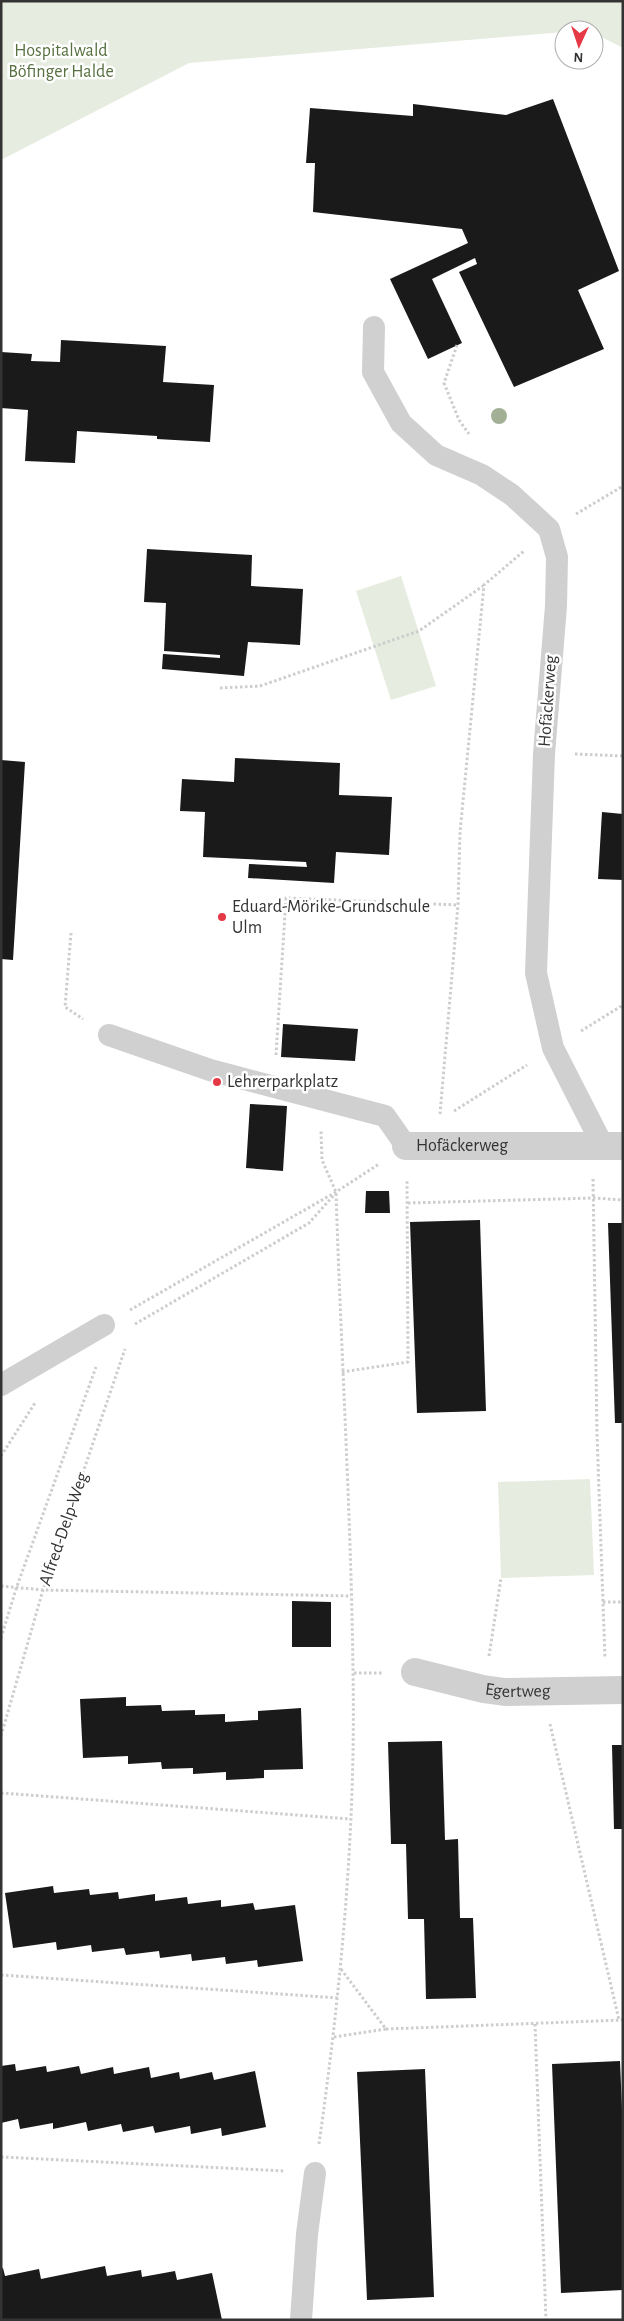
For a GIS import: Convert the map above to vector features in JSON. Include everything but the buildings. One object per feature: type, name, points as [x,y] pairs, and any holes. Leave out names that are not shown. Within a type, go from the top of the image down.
[{"type":"street","name":"Hofäckerweg","points":[[406,1146],[613,1146]]},
{"type":"street","name":"Egertweg","points":[[416,1672],[483,1689],[505,1692],[614,1690]]},
{"type":"lane","points":[[374,327],[373,372],[400,423],[436,455],[482,475],[512,496],[549,529]]},
{"type":"lane","name":"Hofäckerweg","points":[[549,529],[556,557],[556,606],[544,754],[536,974],[553,1048],[613,1146]]},
{"type":"lane","name":"Hofäckerweg","points":[[109,1035],[210,1070],[385,1116],[406,1146]]},
{"type":"lane","points":[[1,1385],[104,1325]]},
{"type":"lane","points":[[301,2320],[307,2234],[316,2173]]},
{"type":"path","points":[[457,345],[444,383],[459,420],[484,455],[482,475]]},
{"type":"path","points":[[220,688],[260,686],[419,631],[484,586],[549,529],[623,486]]},
{"type":"path","points":[[1,1638],[16,1589],[105,1342],[104,1325],[336,1192],[406,1146],[439,1121],[458,905],[460,832],[484,586]]},
{"type":"path","points":[[544,754],[623,756]]},
{"type":"path","points":[[274,1088],[286,898],[458,905]]},
{"type":"path","points":[[71,933],[65,1007],[109,1035]]},
{"type":"path","points":[[1,2157],[316,2173],[339,1998],[350,1819],[353,1673],[336,1192],[322,1160],[320,1098]]},
{"type":"path","points":[[134,1324],[309,1223],[336,1192]]},
{"type":"path","points":[[342,1372],[408,1362],[408,1203],[594,1198],[623,1200]]},
{"type":"path","points":[[594,1198],[597,1434],[603,1602],[614,1690]]},
{"type":"path","name":"Alfred-Delp-Weg","points":[[1,1736],[43,1590],[127,1343]]},
{"type":"path","points":[[483,1689],[501,1578]]},
{"type":"path","points":[[1,1586],[16,1589],[43,1590],[351,1596]]},
{"type":"path","points":[[603,1602],[623,1602]]},
{"type":"path","points":[[334,2037],[386,2029],[621,2020],[542,1691]]},
{"type":"path","points":[[1,1793],[350,1819]]},
{"type":"path","points":[[341,1968],[386,2029]]},
{"type":"path","points":[[1,1975],[339,1998]]},
{"type":"path","points":[[535,2024],[546,2320]]},
{"type":"green space","name":"Hospitalwald Böfinger Halde","points":[[1,1],[623,1],[623,48],[604,38],[604,20],[554,20],[554,33],[189,63],[1,160]]},
{"type":"green space","points":[[401,576],[436,686],[391,700],[356,591]]},
{"type":"green space","points":[[590,1479],[594,1575],[501,1578],[498,1482]]},
{"type":"place","name":"Eduard-Mörike-Grundschule Ulm","points":[[222,917]]},
{"type":"place","name":"Lehrerparkplatz","points":[[217,1082]]}]
